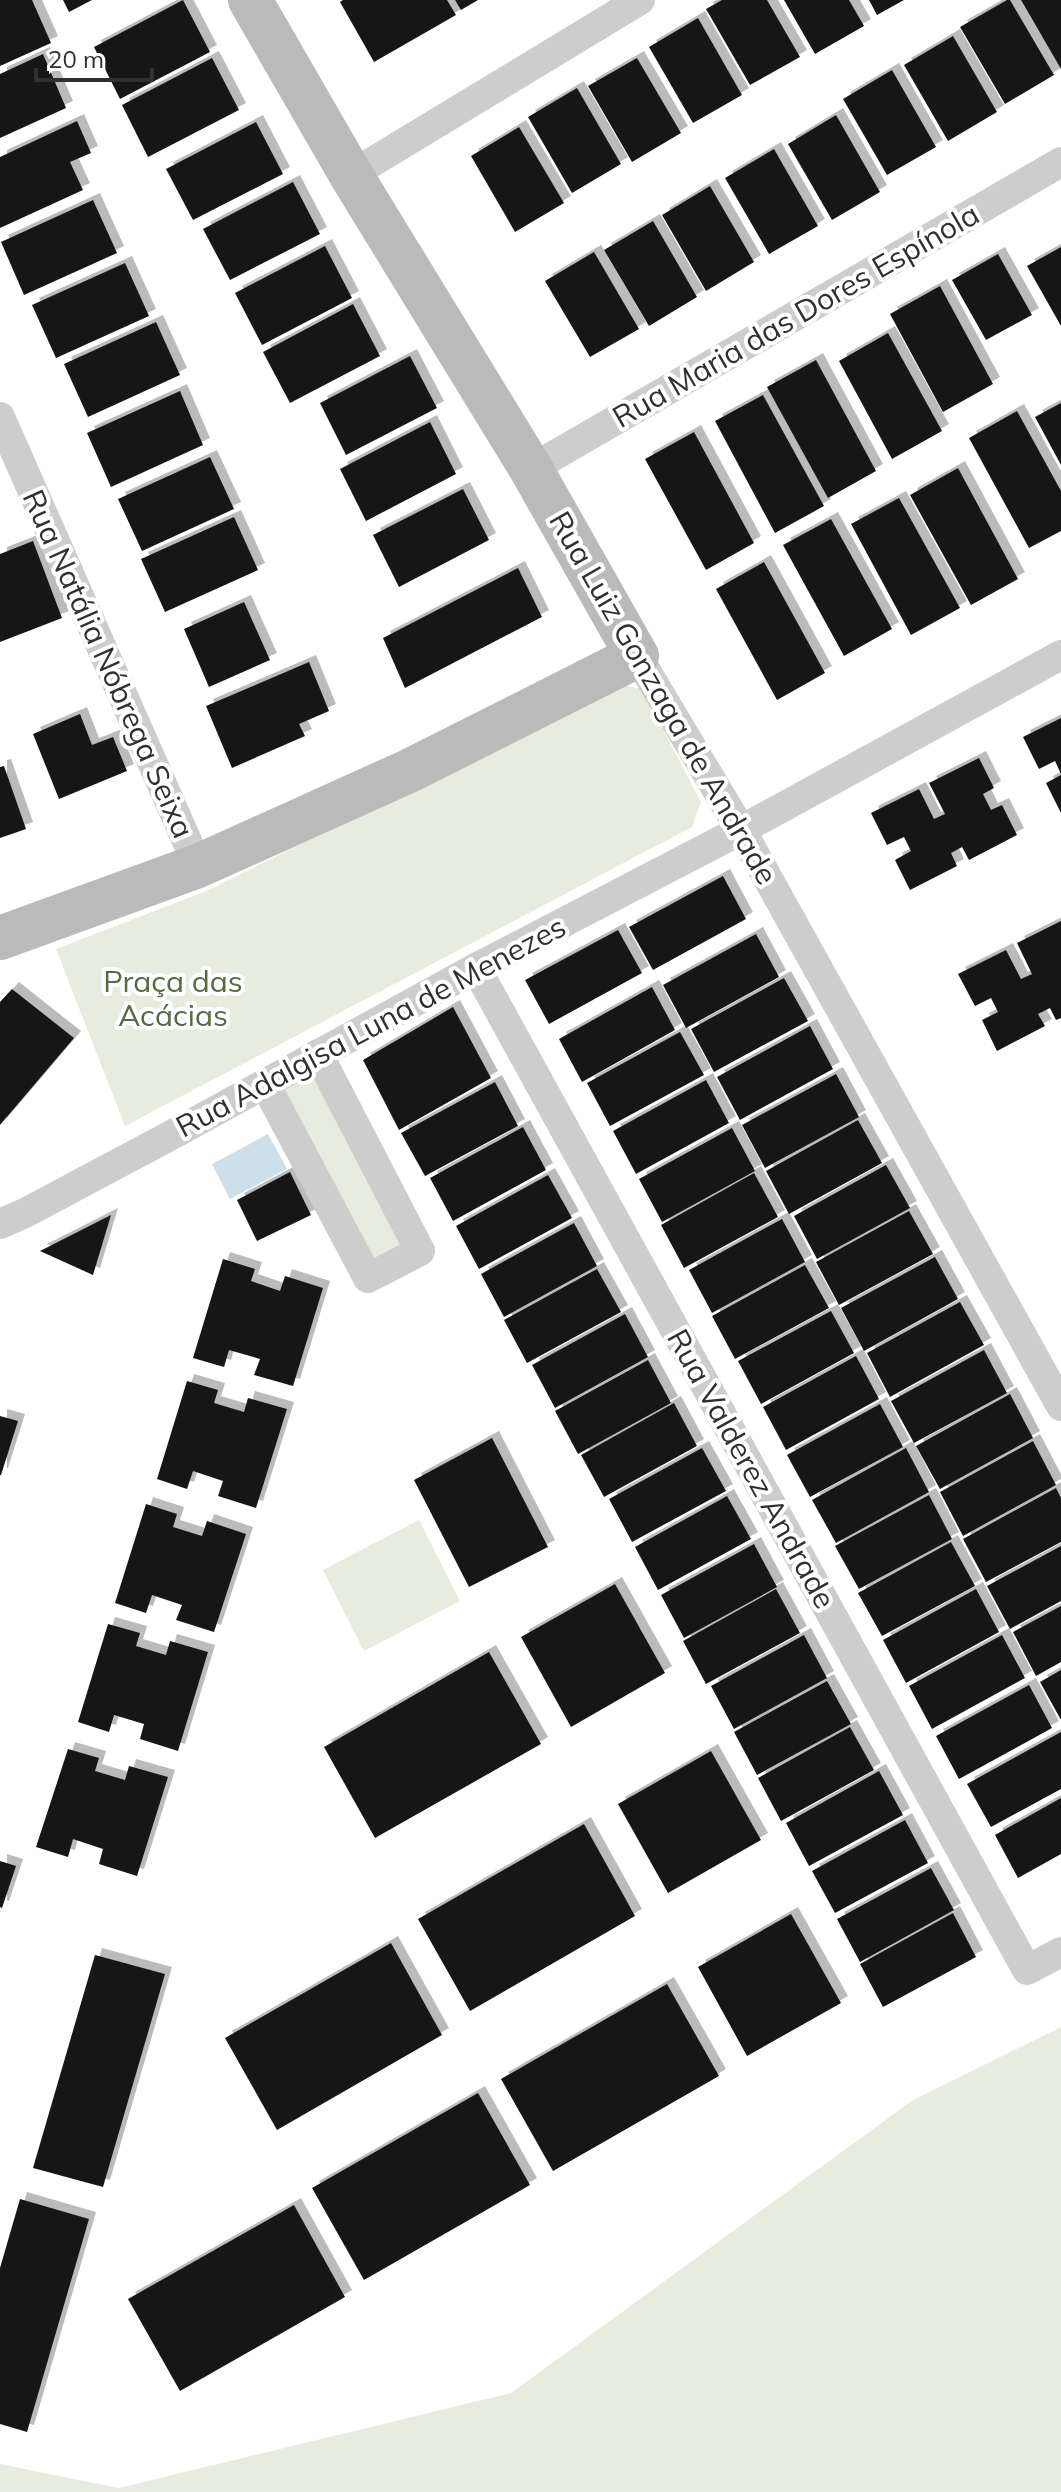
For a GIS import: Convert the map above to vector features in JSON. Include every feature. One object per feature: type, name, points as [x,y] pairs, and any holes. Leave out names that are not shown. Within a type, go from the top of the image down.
[{"type":"street","name":"Rua Luiz Gonzaga de Andrade","points":[[250,0],[351,175],[531,469],[637,656],[741,830],[1061,1406]]},
{"type":"street","points":[[351,175],[640,0]]},
{"type":"street","name":"Rua Maria das Dores Espínola","points":[[531,469],[1061,162]]},
{"type":"street","name":"Rua Natália Nóbrega Seixa","points":[[0,417],[10,466],[198,866]]},
{"type":"street","name":"Rua Adalgisa Luna de Menezes","points":[[0,1224],[476,968],[741,830],[1061,655]]},
{"type":"street","points":[[0,938],[198,866],[411,770],[637,656]]},
{"type":"street","name":"Rua Valderez Andrade","points":[[476,968],[1027,1970],[1061,1952]]},
{"type":"street","points":[[265,1084],[368,1278],[420,1251],[318,1054]]},
{"type":"green space","name":"Praça das Acácias","points":[[619,684],[642,689],[701,802],[692,827],[125,1126],[56,949],[209,890]]},
{"type":"green space","points":[[318,1054],[420,1251],[368,1278],[265,1084]]},
{"type":"green space","points":[[419,1520],[460,1601],[364,1651],[323,1570]]},
{"type":"green space","points":[[1061,2027],[1061,2492],[0,2492],[0,2464],[119,2488],[511,2393],[913,2100]]},
{"type":"water","points":[[268,1134],[287,1169],[230,1199],[212,1164]]},
{"type":"building","points":[[0,0],[32,0],[51,43],[0,66]]},
{"type":"building","points":[[63,0],[92,0],[69,12]]},
{"type":"building","points":[[183,0],[210,52],[120,99],[94,47]]},
{"type":"building","points":[[447,0],[456,15],[374,62],[340,2]]},
{"type":"building","points":[[455,0],[478,0],[461,10]]},
{"type":"building","points":[[722,0],[767,0],[800,57],[750,85],[706,9]]},
{"type":"building","points":[[784,0],[849,0],[864,26],[815,54]]},
{"type":"building","points":[[869,0],[904,0],[877,15]]},
{"type":"building","points":[[1010,0],[1054,75],[1005,104],[960,27]]},
{"type":"building","points":[[1021,0],[1061,0],[1061,69]]},
{"type":"building","points":[[698,18],[742,95],[693,123],[649,47]]},
{"type":"building","points":[[953,36],[997,112],[948,141],[904,65]]},
{"type":"building","points":[[43,54],[66,108],[0,138],[0,74]]},
{"type":"building","points":[[212,58],[239,110],[148,157],[122,105]]},
{"type":"building","points":[[637,58],[681,133],[632,162],[588,86]]},
{"type":"building","points":[[892,70],[936,147],[887,175],[843,99]]},
{"type":"building","points":[[577,88],[621,164],[572,193],[528,117]]},
{"type":"building","points":[[836,115],[880,192],[832,220],[788,144]]},
{"type":"building","points":[[77,121],[91,153],[70,162],[83,190],[0,228],[0,157]]},
{"type":"building","points":[[256,122],[283,174],[193,220],[166,169]]},
{"type":"building","points":[[519,127],[564,203],[515,232],[471,156]]},
{"type":"building","points":[[774,149],[818,226],[769,254],[725,178]]},
{"type":"building","points":[[293,182],[320,234],[230,280],[203,229]]},
{"type":"building","points":[[710,186],[754,262],[706,291],[662,215]]},
{"type":"building","points":[[93,200],[117,253],[24,295],[1,242]]},
{"type":"building","points":[[653,221],[697,297],[649,326],[604,250]]},
{"type":"building","points":[[325,246],[352,298],[262,345],[235,293]]},
{"type":"building","points":[[1061,247],[1061,326],[1027,266]]},
{"type":"building","points":[[594,252],[639,329],[590,357],[545,281]]},
{"type":"building","points":[[998,254],[1032,315],[986,340],[952,280]]},
{"type":"building","points":[[125,263],[149,316],[56,358],[32,305]]},
{"type":"building","points":[[940,286],[993,384],[943,412],[890,314]]},
{"type":"building","points":[[353,304],[380,356],[290,403],[263,352]]},
{"type":"building","points":[[156,322],[180,375],[88,417],[64,364]]},
{"type":"building","points":[[888,333],[942,431],[892,459],[839,361]]},
{"type":"building","points":[[410,356],[437,408],[346,455],[320,403]]},
{"type":"building","points":[[816,360],[876,471],[828,498],[767,387]]},
{"type":"building","points":[[180,391],[203,445],[111,487],[87,433]]},
{"type":"building","points":[[763,395],[824,506],[775,533],[715,421]]},
{"type":"building","points":[[1061,403],[1061,465],[1035,417]]},
{"type":"building","points":[[1017,411],[1061,491],[1061,531],[1029,548],[969,438]]},
{"type":"building","points":[[430,422],[456,474],[366,521],[340,469]]},
{"type":"building","points":[[694,432],[754,543],[706,570],[645,459]]},
{"type":"building","points":[[210,457],[234,509],[142,551],[118,499]]},
{"type":"building","points":[[958,468],[1018,579],[971,605],[910,495]]},
{"type":"building","points":[[463,489],[489,540],[399,587],[373,535]]},
{"type":"building","points":[[899,498],[960,608],[911,635],[851,524]]},
{"type":"building","points":[[234,517],[258,570],[165,612],[141,559]]},
{"type":"building","points":[[831,519],[892,629],[844,656],[783,545]]},
{"type":"building","points":[[33,541],[62,618],[0,642],[0,554]]},
{"type":"building","points":[[764,562],[825,673],[777,700],[716,589]]},
{"type":"building","points":[[518,568],[542,617],[405,688],[383,638]]},
{"type":"building","points":[[244,602],[270,660],[209,687],[184,629]]},
{"type":"building","points":[[309,662],[329,711],[299,724],[305,736],[232,768],[206,706]]},
{"type":"building","points":[[80,714],[92,745],[113,737],[127,771],[59,799],[33,734]]},
{"type":"building","points":[[1061,718],[1061,774],[1055,761],[1039,769],[1023,737]]},
{"type":"building","points":[[979,758],[994,788],[983,794],[991,810],[1002,805],[1017,835],[969,860],[962,847],[951,853],[957,866],[910,890],[895,860],[911,851],[904,837],[887,845],[871,813],[919,789],[934,819],[945,814],[929,783]]},
{"type":"building","points":[[4,766],[26,829],[0,838],[0,767]]},
{"type":"building","points":[[1061,775],[1061,813],[1046,783]]},
{"type":"building","points":[[723,876],[746,919],[653,970],[629,927]]},
{"type":"building","points":[[1061,921],[1061,1018],[1056,1020],[1050,1008],[1038,1014],[1045,1026],[997,1051],[982,1020],[998,1012],[991,998],[975,1006],[958,974],[1006,950],[1021,979],[1032,974],[1017,943]]},
{"type":"building","points":[[618,930],[642,973],[549,1024],[525,980]]},
{"type":"building","points":[[756,934],[779,977],[686,1028],[663,985]]},
{"type":"building","points":[[784,978],[808,1021],[714,1072],[691,1029]]},
{"type":"building","points":[[652,987],[675,1030],[582,1082],[559,1039]]},
{"type":"building","points":[[12,989],[74,1038],[0,1125],[0,1002]]},
{"type":"building","points":[[453,1007],[491,1078],[399,1130],[363,1060]]},
{"type":"building","points":[[810,1026],[833,1069],[740,1120],[717,1077]]},
{"type":"building","points":[[680,1032],[704,1075],[610,1126],[587,1083]]},
{"type":"building","points":[[836,1074],[859,1117],[765,1168],[742,1125]]},
{"type":"building","points":[[706,1080],[729,1123],[636,1174],[613,1131]]},
{"type":"building","points":[[495,1082],[518,1126],[425,1176],[401,1133]]},
{"type":"building","points":[[858,1120],[882,1163],[789,1214],[766,1171]]},
{"type":"building","points":[[523,1127],[546,1170],[453,1221],[430,1178]]},
{"type":"building","points":[[732,1128],[755,1171],[662,1222],[639,1179]]},
{"type":"building","points":[[886,1165],[910,1208],[817,1259],[794,1216]]},
{"type":"building","points":[[290,1172],[311,1215],[257,1241],[237,1200]]},
{"type":"building","points":[[754,1173],[778,1217],[684,1268],[661,1225]]},
{"type":"building","points":[[548,1175],[572,1218],[479,1269],[456,1226]]},
{"type":"building","points":[[909,1211],[933,1254],[839,1305],[816,1262]]},
{"type":"building","points":[[111,1215],[93,1275],[40,1251]]},
{"type":"building","points":[[782,1219],[805,1262],[712,1313],[689,1270]]},
{"type":"building","points":[[574,1223],[597,1266],[504,1317],[481,1274]]},
{"type":"building","points":[[935,1257],[958,1299],[864,1351],[841,1308]]},
{"type":"building","points":[[223,1259],[255,1269],[251,1281],[280,1291],[285,1276],[323,1288],[293,1386],[254,1375],[260,1359],[229,1350],[224,1367],[193,1358]]},
{"type":"building","points":[[805,1265],[829,1308],[735,1359],[712,1316]]},
{"type":"building","points":[[597,1269],[621,1312],[527,1363],[504,1320]]},
{"type":"building","points":[[960,1302],[984,1345],[890,1397],[867,1353]]},
{"type":"building","points":[[831,1311],[854,1353],[761,1404],[738,1361]]},
{"type":"building","points":[[625,1314],[648,1357],[555,1408],[532,1365]]},
{"type":"building","points":[[984,1350],[1007,1393],[914,1443],[891,1401]]},
{"type":"building","points":[[856,1356],[879,1399],[786,1450],[763,1407]]},
{"type":"building","points":[[648,1360],[671,1403],[578,1454],[555,1411]]},
{"type":"building","points":[[187,1381],[218,1390],[214,1403],[244,1412],[248,1398],[287,1409],[256,1508],[218,1496],[223,1481],[193,1471],[187,1489],[157,1479]]},
{"type":"building","points":[[1010,1394],[1033,1438],[940,1489],[916,1446]]},
{"type":"building","points":[[674,1403],[697,1446],[604,1497],[581,1455]]},
{"type":"building","points":[[880,1404],[903,1447],[810,1497],[787,1455]]},
{"type":"building","points":[[0,1416],[18,1421],[1,1475],[0,1475]]},
{"type":"building","points":[[492,1438],[548,1547],[469,1587],[414,1480]]},
{"type":"building","points":[[1033,1441],[1056,1485],[963,1536],[940,1492]]},
{"type":"building","points":[[702,1448],[726,1491],[632,1542],[609,1499]]},
{"type":"building","points":[[906,1448],[929,1492],[836,1543],[812,1500]]},
{"type":"building","points":[[1056,1488],[1061,1498],[1061,1542],[986,1582],[963,1539]]},
{"type":"building","points":[[929,1495],[952,1539],[859,1589],[835,1546]]},
{"type":"building","points":[[727,1496],[751,1539],[658,1590],[635,1547]]},
{"type":"building","points":[[146,1504],[177,1514],[173,1527],[202,1536],[207,1521],[246,1534],[214,1632],[176,1620],[182,1605],[152,1595],[146,1613],[115,1603]]},
{"type":"building","points":[[951,1542],[975,1586],[882,1636],[858,1593]]},
{"type":"building","points":[[754,1544],[777,1587],[684,1638],[661,1595]]},
{"type":"building","points":[[1061,1546],[1061,1601],[1010,1629],[987,1586]]},
{"type":"building","points":[[615,1584],[665,1673],[571,1727],[521,1637]]},
{"type":"building","points":[[776,1589],[800,1633],[706,1684],[683,1641]]},
{"type":"building","points":[[976,1589],[999,1632],[906,1683],[883,1640]]},
{"type":"building","points":[[1061,1606],[1061,1662],[1036,1676],[1013,1632]]},
{"type":"building","points":[[108,1624],[140,1633],[136,1646],[166,1655],[170,1641],[208,1652],[178,1751],[140,1739],[144,1724],[114,1715],[109,1732],[78,1722]]},
{"type":"building","points":[[804,1635],[827,1678],[734,1729],[711,1686]]},
{"type":"building","points":[[1002,1635],[1025,1678],[932,1729],[909,1686]]},
{"type":"building","points":[[489,1652],[541,1744],[375,1838],[324,1747]]},
{"type":"building","points":[[1061,1670],[1061,1720],[1040,1682]]},
{"type":"building","points":[[827,1681],[851,1724],[757,1775],[734,1732]]},
{"type":"building","points":[[1029,1685],[1052,1728],[959,1779],[936,1736]]},
{"type":"building","points":[[850,1727],[874,1770],[781,1821],[758,1778]]},
{"type":"building","points":[[1061,1732],[1061,1789],[991,1827],[967,1784]]},
{"type":"building","points":[[68,1749],[99,1758],[95,1771],[125,1780],[129,1766],[168,1777],[137,1876],[99,1864],[103,1849],[73,1839],[68,1857],[36,1847]]},
{"type":"building","points":[[711,1751],[761,1840],[668,1893],[618,1804]]},
{"type":"building","points":[[879,1771],[903,1815],[809,1866],[786,1823]]},
{"type":"building","points":[[1061,1798],[1061,1854],[1018,1878],[995,1835]]},
{"type":"building","points":[[905,1820],[928,1863],[835,1913],[812,1871]]},
{"type":"building","points":[[584,1824],[635,1916],[470,2011],[418,1919]]},
{"type":"building","points":[[0,1861],[16,1866],[2,1908],[0,1907]]},
{"type":"building","points":[[931,1868],[954,1910],[860,1962],[837,1919]]},
{"type":"building","points":[[953,1913],[976,1957],[883,2007],[860,1964]]},
{"type":"building","points":[[791,1914],[841,2003],[747,2056],[698,1967]]},
{"type":"building","points":[[391,1943],[442,2035],[277,2130],[225,2038]]},
{"type":"building","points":[[95,1955],[165,1974],[103,2187],[33,2168]]},
{"type":"building","points":[[667,1984],[719,2076],[553,2171],[501,2079]]},
{"type":"building","points":[[478,2093],[530,2185],[364,2280],[312,2188]]},
{"type":"building","points":[[20,2199],[89,2219],[27,2432],[0,2424],[0,2268]]},
{"type":"building","points":[[294,2205],[345,2297],[180,2391],[128,2299]]}]
